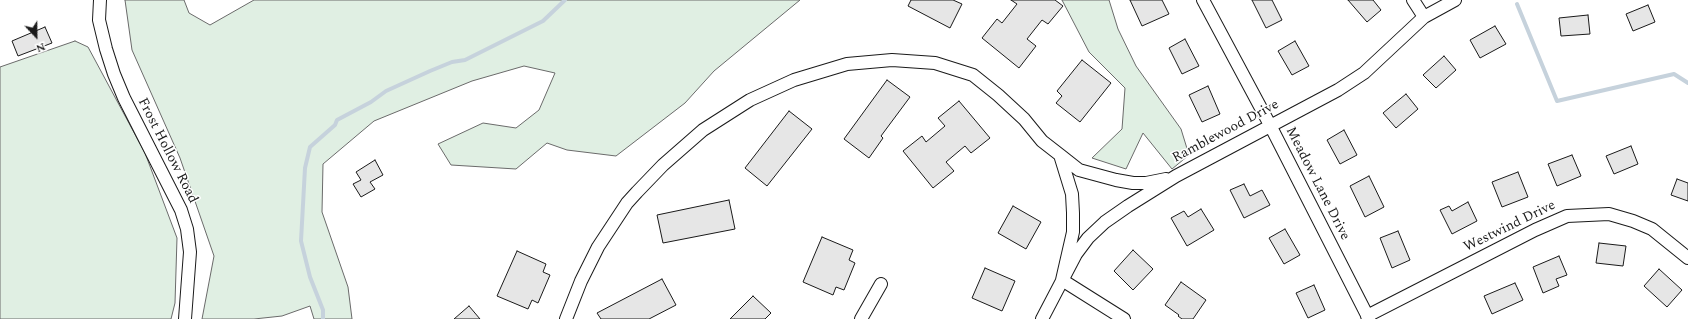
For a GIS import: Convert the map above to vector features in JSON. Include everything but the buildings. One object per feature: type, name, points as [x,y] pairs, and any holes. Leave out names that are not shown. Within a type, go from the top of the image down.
[{"type":"street","name":"Frost Hollow Road","points":[[100,0],[99,20],[114,74],[124,98],[181,210],[187,229],[190,252],[186,319]]},
{"type":"street","name":"Meadow Lane Drive","points":[[1203,0],[1270,125],[1368,317]]},
{"type":"street","points":[[1413,0],[1424,17]]},
{"type":"street","name":"Ramblewood Drive","points":[[1042,319],[1076,254],[1088,238],[1104,222],[1176,176],[1338,90],[1364,73],[1424,17],[1455,0]]},
{"type":"street","points":[[566,319],[581,281],[598,247],[627,203],[663,165],[703,130],[750,100],[794,80],[847,64],[892,60],[935,63],[973,75],[1024,119],[1042,141],[1079,170],[1133,183],[1146,183],[1176,176]]},
{"type":"street","points":[[1060,155],[1072,194],[1073,217],[1073,232],[1062,280],[1124,319]]},
{"type":"street","name":"Westwind Drive","points":[[1368,317],[1535,230],[1567,216],[1609,214],[1633,221],[1652,229],[1688,258]]},
{"type":"street","points":[[861,319],[881,284]]},
{"type":"green space","points":[[125,0],[184,0],[189,13],[210,25],[254,0],[800,0],[714,71],[685,103],[616,156],[567,150],[547,143],[516,169],[451,165],[438,144],[483,123],[516,128],[539,110],[555,73],[524,66],[472,81],[374,121],[323,164],[322,212],[348,287],[352,319],[314,319],[310,306],[282,316],[254,319],[202,319],[214,256],[180,158],[132,50]]},
{"type":"green space","points":[[1062,0],[1109,0],[1118,29],[1136,66],[1181,129],[1189,155],[1172,169],[1143,133],[1126,169],[1092,158],[1122,129],[1125,88],[1089,52]]},
{"type":"green space","points":[[75,41],[88,47],[145,153],[177,238],[175,303],[171,319],[0,319],[0,67]]},
{"type":"waterway","points":[[323,319],[323,310],[310,277],[301,241],[305,168],[310,147],[335,125],[337,120],[371,102],[386,91],[452,62],[465,60],[543,21],[565,0]]},
{"type":"waterway","points":[[1517,4],[1557,101],[1674,74],[1688,83]]}]
